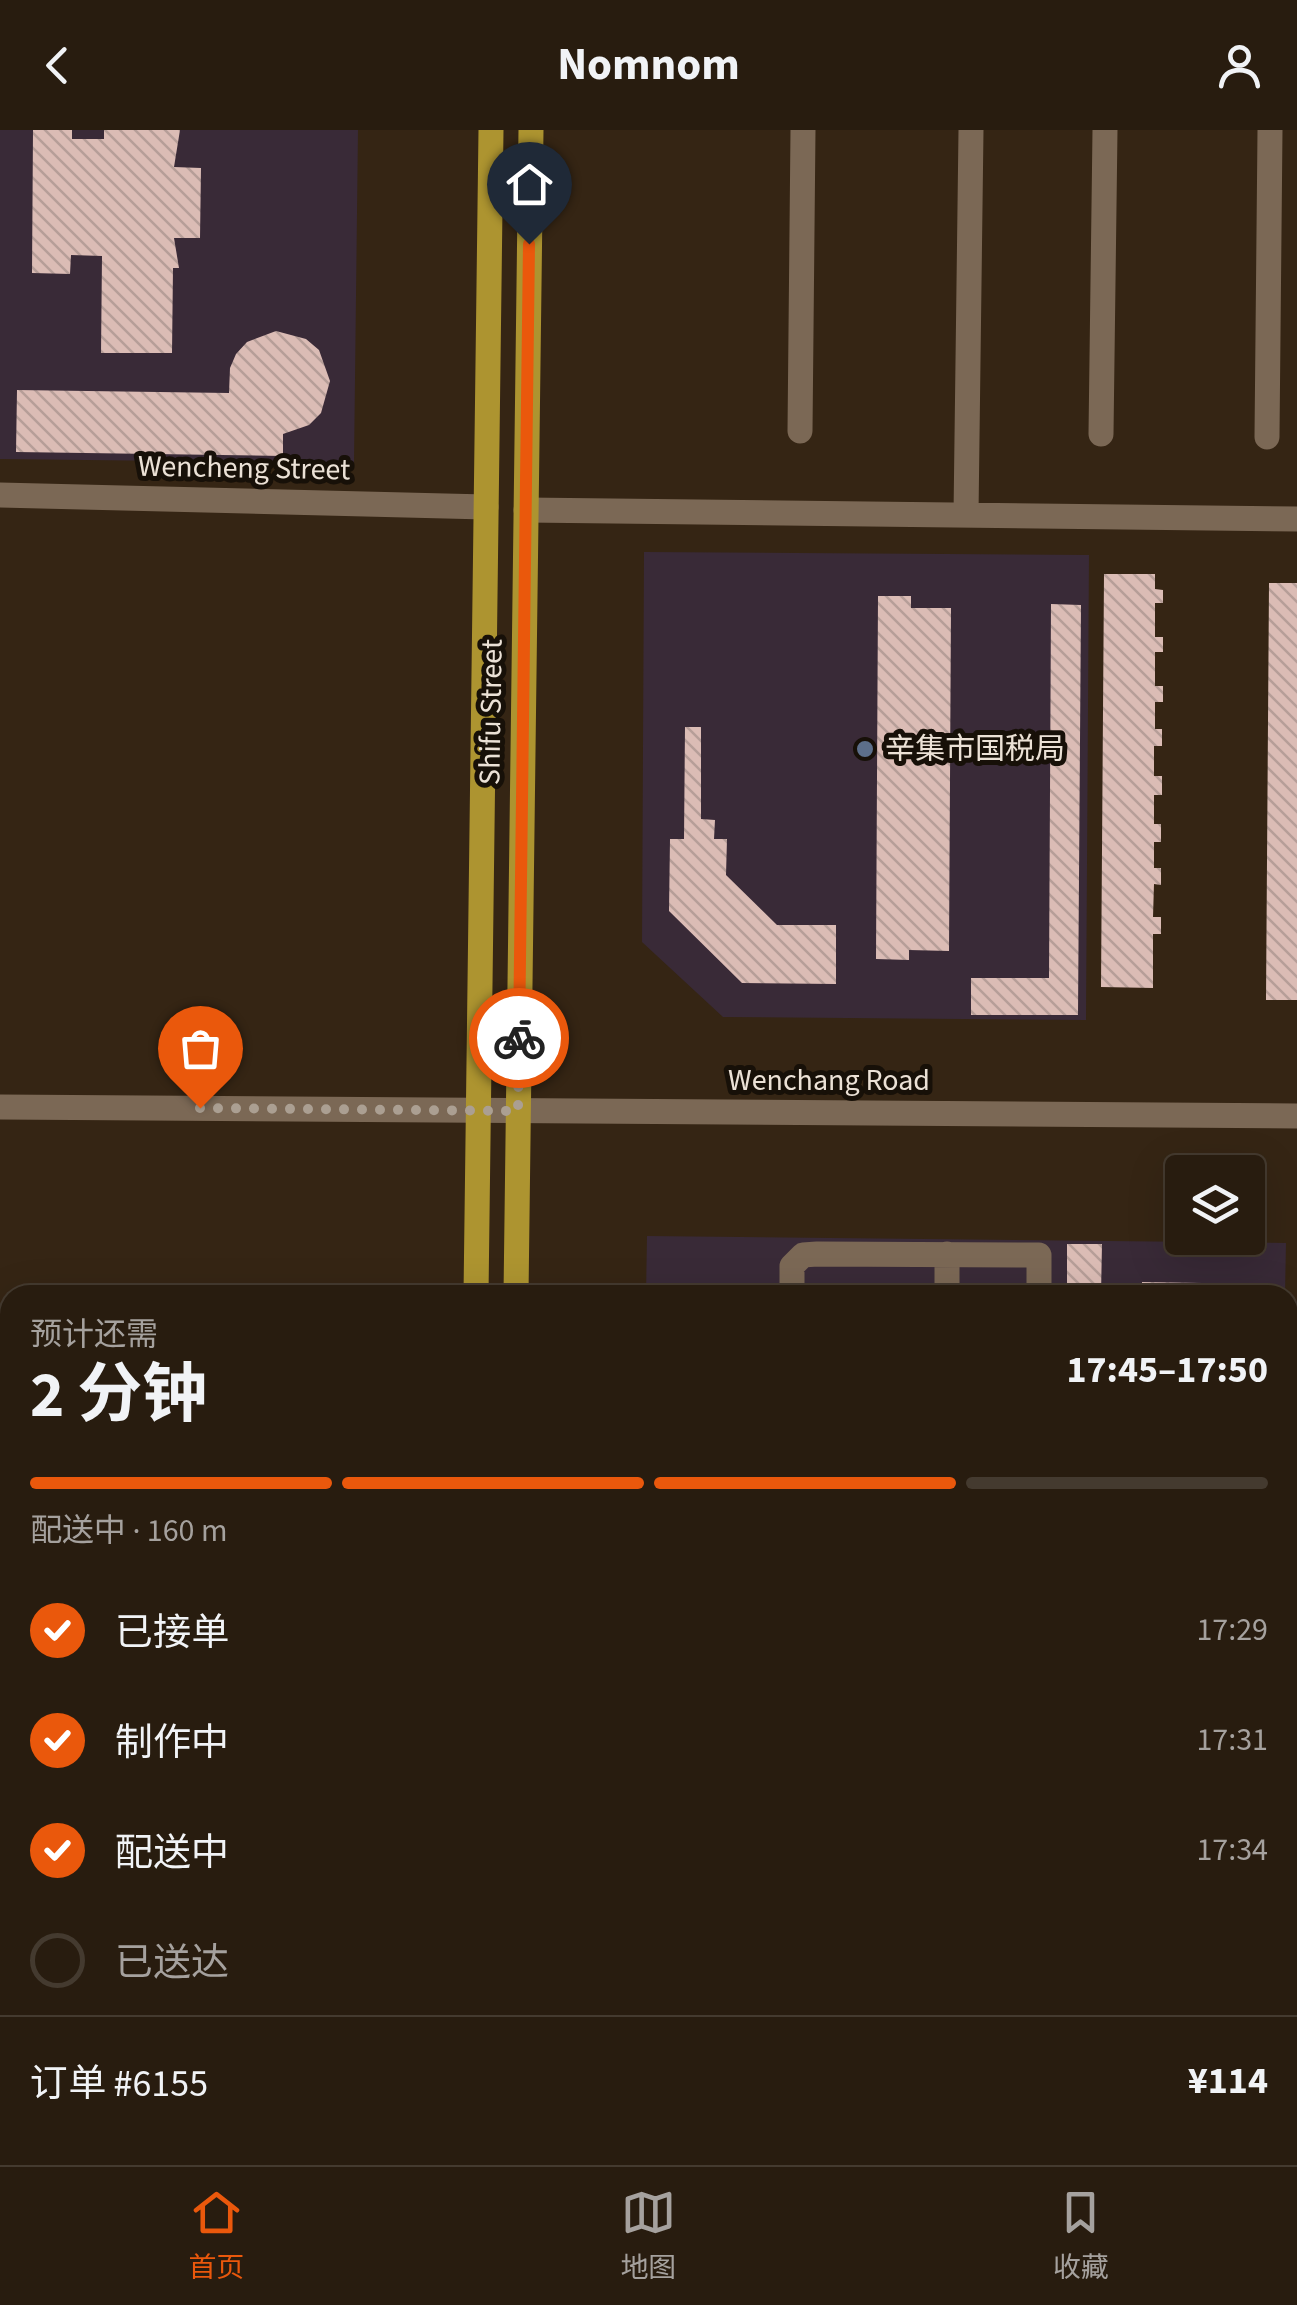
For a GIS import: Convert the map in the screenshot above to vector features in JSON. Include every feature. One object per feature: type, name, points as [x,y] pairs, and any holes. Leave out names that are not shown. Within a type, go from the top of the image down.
[{"type":"main road","name":"Shifu Street","points":[[476,1285],[491,130]]},
{"type":"main road","name":"Shifu Street","points":[[516,1285],[531,130]]},
{"type":"street","points":[[800,431],[803,130]]},
{"type":"street","points":[[966,516],[971,130]]},
{"type":"street","points":[[1102,434],[1105,130]]},
{"type":"street","points":[[1267,437],[1270,130]]},
{"type":"street","name":"Wencheng Street","points":[[0,495],[486,507]]},
{"type":"street","points":[[526,510],[1297,520]]},
{"type":"street","name":"Wenchang Road","points":[[0,1107],[1297,1116]]},
{"type":"street","points":[[792,1285],[792,1266],[803,1254],[1038,1254],[1038,1285]]},
{"type":"street","points":[[947,1285],[948,1254]]},
{"type":"shaded area","points":[[0,130],[358,130],[354,463],[0,459]]},
{"type":"shaded area","name":"辛集市国税局","points":[[644,552],[1089,555],[1086,1020],[723,1017],[642,942]]},
{"type":"shaded area","points":[[647,1236],[1165,1242],[1165,1255],[1265,1255],[1265,1243],[1286,1243],[1285,1285],[646,1285]]},
{"type":"building","points":[[33,130],[72,130],[72,139],[104,139],[104,130],[180,130],[174,167],[201,168],[200,238],[174,238],[179,268],[173,268],[172,353],[101,353],[102,256],[71,255],[70,274],[32,273]]},
{"type":"building","points":[[276,331],[306,339],[319,350],[330,381],[321,413],[309,425],[283,434],[283,456],[16,452],[17,390],[229,393],[230,368],[236,354],[247,342]]},
{"type":"building","points":[[1104,574],[1155,574],[1155,589],[1163,590],[1163,603],[1155,603],[1155,637],[1163,637],[1163,652],[1155,652],[1155,686],[1163,686],[1163,702],[1155,702],[1155,729],[1162,729],[1162,746],[1154,746],[1154,776],[1162,776],[1162,795],[1154,795],[1154,824],[1161,824],[1161,842],[1154,842],[1154,868],[1161,868],[1161,885],[1154,884],[1153,917],[1161,917],[1161,934],[1153,934],[1153,988],[1101,987]]},
{"type":"building","points":[[1269,583],[1297,583],[1297,1000],[1266,1000]]},
{"type":"building","points":[[878,596],[911,596],[911,608],[951,608],[949,951],[909,950],[909,960],[876,959]]},
{"type":"building","points":[[1051,604],[1081,605],[1078,1015],[971,1015],[971,978],[1049,978]]},
{"type":"building","points":[[685,727],[701,727],[701,819],[715,820],[714,839],[727,839],[726,875],[777,925],[836,925],[836,984],[742,983],[669,911],[670,839],[684,839]]},
{"type":"building","points":[[1067,1244],[1102,1244],[1101,1285],[1067,1285]]},
{"type":"building","points":[[1142,1282],[1202,1283],[1202,1285]]},
{"type":"way so far","points":[[200,1108],[518,1111],[519,1038]]},
{"type":"place","name":"辛集市国税局","points":[[865,749]]},
{"type":"route","points":[[519,1038],[529,244]]}]
